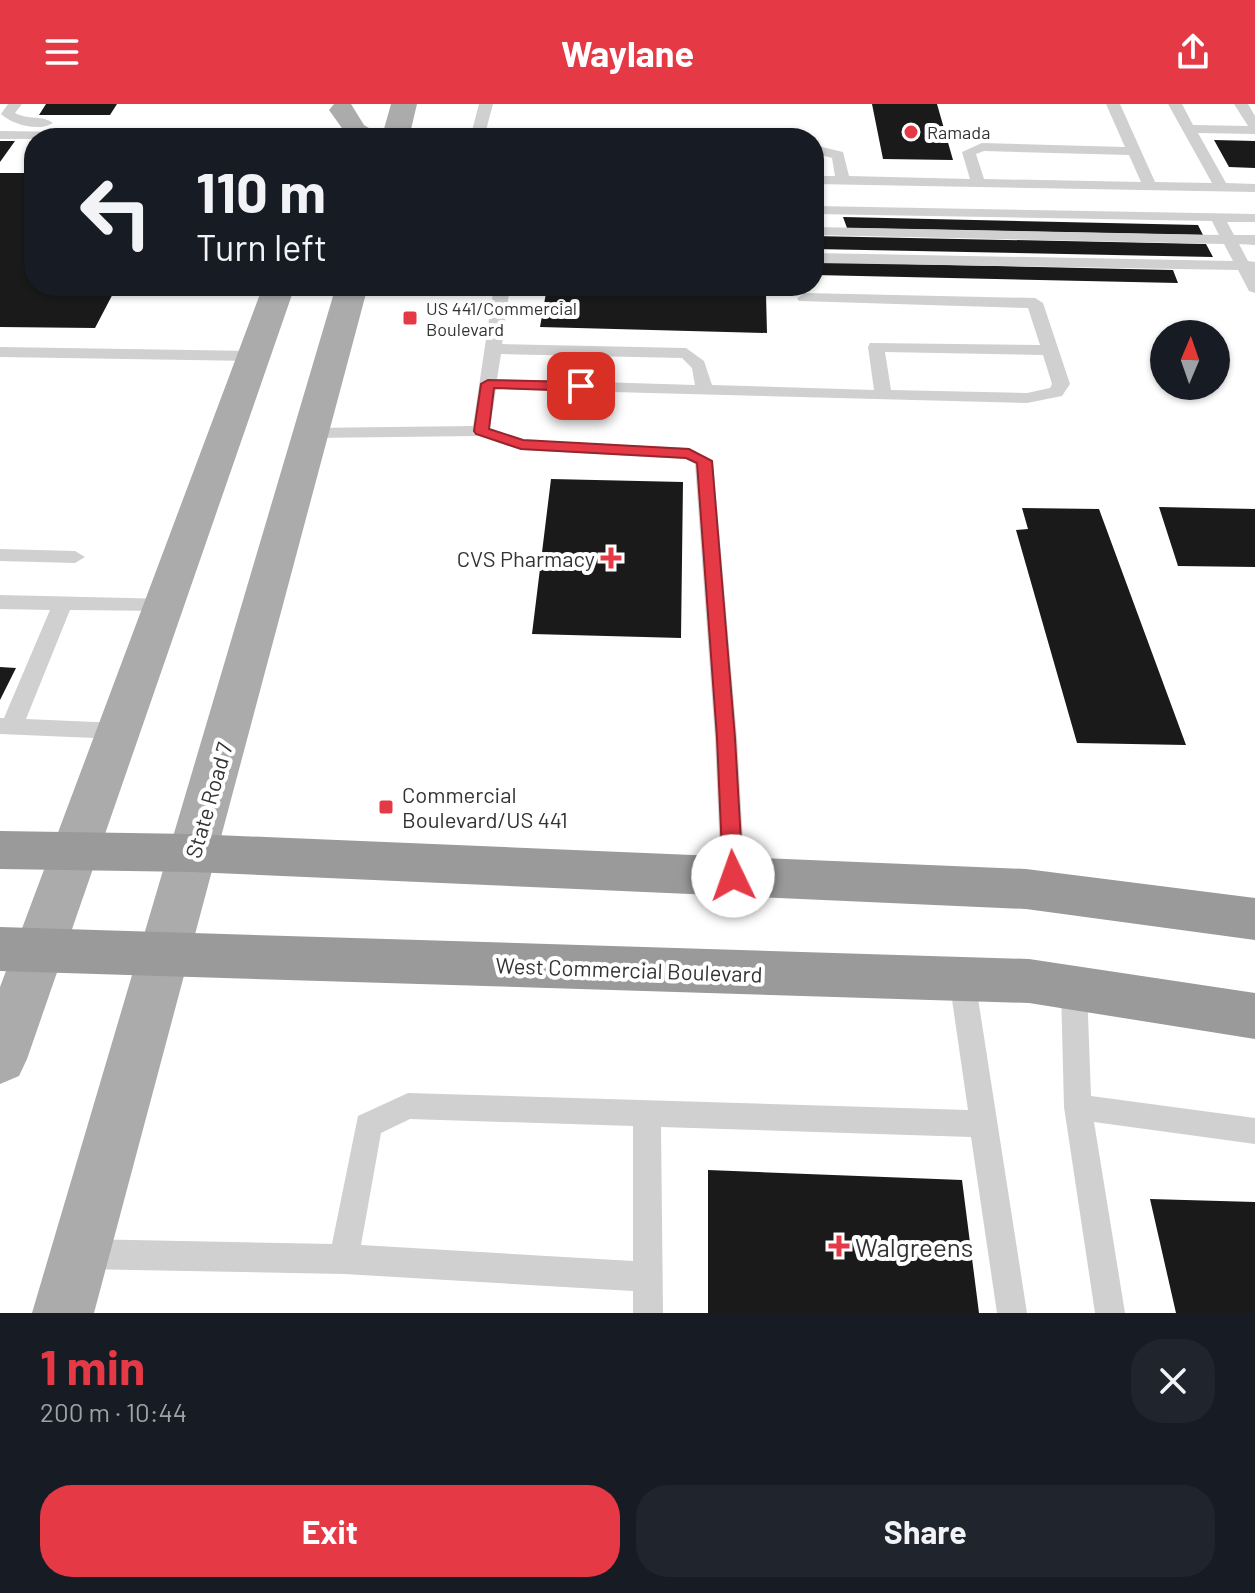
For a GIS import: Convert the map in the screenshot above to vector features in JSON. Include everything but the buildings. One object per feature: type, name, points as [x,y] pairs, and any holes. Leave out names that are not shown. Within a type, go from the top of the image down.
[{"type":"highway","points":[[0,850],[193,853],[1026,889],[1255,919]]},
{"type":"highway","name":"West Commercial Boulevard","points":[[19,949],[1029,981],[1255,1016]]},
{"type":"main road","points":[[398,128],[404,104]]},
{"type":"main road","points":[[336,128],[343,107]]},
{"type":"main road","points":[[343,107],[353,128]]},
{"type":"main road","points":[[0,1059],[19,949],[74,851],[275,296]]},
{"type":"main road","name":"State Road 7","points":[[63,1313],[349,296]]},
{"type":"lane","points":[[15,104],[8,114],[20,121],[143,125]]},
{"type":"lane","points":[[480,128],[486,104]]},
{"type":"lane","points":[[1113,104],[1150,186]]},
{"type":"lane","points":[[1175,104],[1221,187]]},
{"type":"lane","points":[[1189,129],[1255,128],[1241,104]]},
{"type":"lane","points":[[0,135],[24,135]]},
{"type":"lane","points":[[978,183],[969,152],[982,147],[1134,151]]},
{"type":"lane","points":[[824,152],[838,155],[843,180]]},
{"type":"lane","points":[[824,180],[1255,188]]},
{"type":"lane","points":[[824,210],[1255,218]]},
{"type":"lane","points":[[1217,217],[1249,266],[1255,288]]},
{"type":"lane","points":[[824,231],[1255,240]]},
{"type":"lane","points":[[824,258],[1249,266]]},
{"type":"lane","points":[[481,431],[501,296]]},
{"type":"lane","points":[[488,384],[1027,398],[1056,392],[1061,384],[1035,303],[805,298]]},
{"type":"lane","points":[[883,395],[876,347],[1050,350]]},
{"type":"lane","points":[[493,349],[686,353],[698,361],[703,370],[704,390]]},
{"type":"lane","points":[[0,352],[253,356]]},
{"type":"lane","points":[[310,433],[481,431],[521,445],[689,454],[704,461],[726,738],[733,876]]},
{"type":"lane","points":[[0,555],[75,557]]},
{"type":"lane","points":[[0,602],[164,604]]},
{"type":"lane","points":[[63,603],[6,727],[118,731]]},
{"type":"lane","points":[[962,979],[1012,1313]]},
{"type":"lane","points":[[1074,989],[1078,1107],[1110,1313]]},
{"type":"lane","points":[[344,1259],[368,1125],[408,1106],[984,1124]]},
{"type":"lane","points":[[1078,1107],[1255,1131]]},
{"type":"lane","points":[[647,1114],[648,1313]]},
{"type":"lane","points":[[79,1254],[344,1259],[649,1277]]},
{"type":"place","name":"Ramada","points":[[911,132]]},
{"type":"place","name":"US 441/Commercial Boulevard","points":[[410,318]]},
{"type":"place","name":"CVS Pharmacy","points":[[611,558]]},
{"type":"place","name":"Commercial Boulevard/US 441","points":[[386,807]]},
{"type":"place","name":"Walgreens","points":[[839,1246]]},
{"type":"route","points":[[581,386],[488,384],[481,431],[521,445],[689,454],[704,461],[726,738],[733,876]]}]
